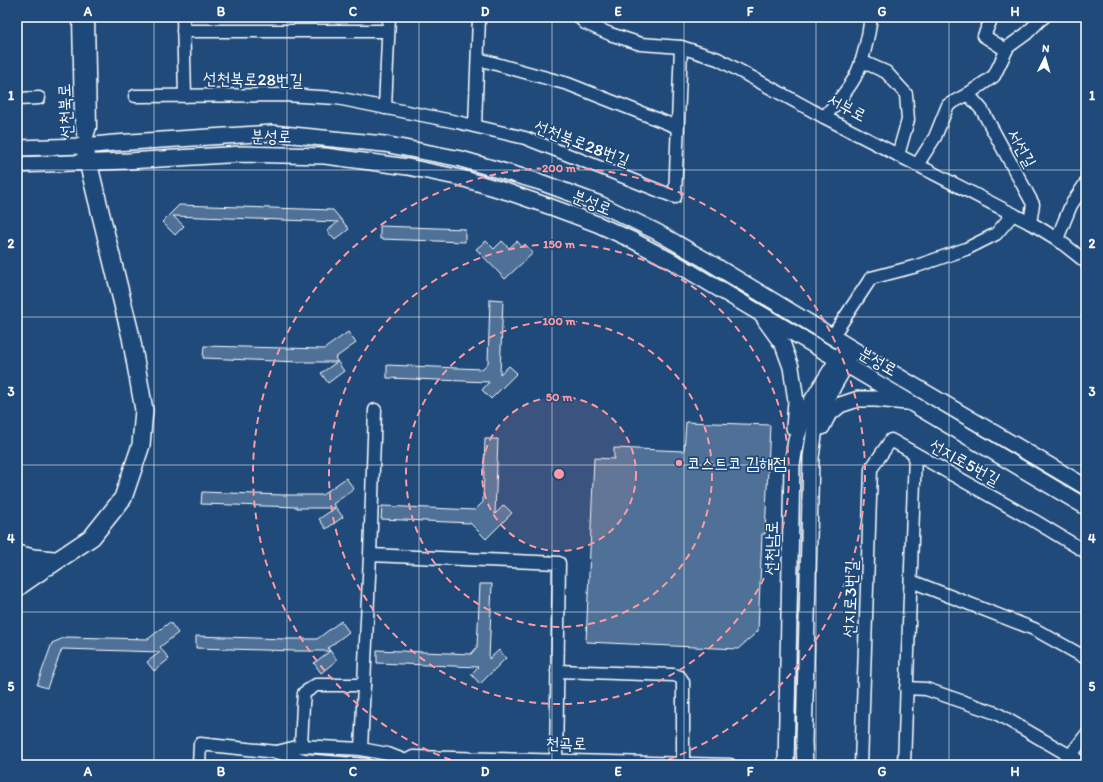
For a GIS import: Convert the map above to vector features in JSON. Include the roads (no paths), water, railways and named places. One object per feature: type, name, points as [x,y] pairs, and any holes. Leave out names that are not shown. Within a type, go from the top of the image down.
[{"type":"highway","points":[[17,588],[92,537],[123,498],[141,445],[144,410],[131,337],[86,154]]},
{"type":"highway","points":[[17,554],[54,563]]},
{"type":"highway","points":[[17,572],[54,563]]},
{"type":"main road","name":"분성로","points":[[17,165],[86,154],[114,143],[272,133],[384,144],[461,159],[540,182],[600,204],[656,232],[704,259],[832,337],[1086,487]]},
{"type":"main road","points":[[17,148],[86,154]]},
{"type":"main road","name":"분성로","points":[[86,154],[128,161],[243,154],[325,156],[408,167],[460,178],[508,192],[554,208],[597,224],[632,240],[677,264],[1086,507]]},
{"type":"main road","points":[[761,314],[783,345],[790,367],[796,401],[792,465]]},
{"type":"main road","name":"선천남로","points":[[786,765],[792,465],[796,440],[806,410],[851,348]]},
{"type":"main road","name":"선천남로","points":[[805,765],[804,742],[810,457],[816,421],[841,362]]},
{"type":"main road","points":[[812,446],[828,415],[840,405],[858,399],[911,402]]},
{"type":"street","name":"선천북로","points":[[79,17],[81,117],[86,154]]},
{"type":"street","name":"선천북로","points":[[86,154],[90,127],[88,17]]},
{"type":"street","name":"선천북로28번길","points":[[183,17],[185,96],[284,95],[337,98],[475,126],[525,138],[674,198],[677,127]]},
{"type":"street","points":[[385,108],[389,17]]},
{"type":"street","points":[[475,126],[479,17]]},
{"type":"street","name":"서부로","points":[[579,17],[585,23],[610,34],[641,44],[681,47],[718,59],[824,117],[1013,214],[1057,239],[1086,262]]},
{"type":"street","points":[[824,117],[839,101],[855,77],[869,33],[871,17]]},
{"type":"street","points":[[992,17],[980,41],[1006,50]]},
{"type":"street","points":[[917,165],[935,137],[948,105],[968,94],[994,76],[1008,47],[1026,34],[1044,17]]},
{"type":"street","points":[[183,31],[388,31]]},
{"type":"street","points":[[478,59],[568,84],[677,127],[681,47]]},
{"type":"street","points":[[861,61],[886,72],[906,94],[908,120],[898,155]]},
{"type":"street","name":"서선길","points":[[968,94],[982,110],[1033,204],[1030,224]]},
{"type":"street","points":[[136,96],[185,96]]},
{"type":"street","points":[[17,99],[39,98]]},
{"type":"street","points":[[1057,239],[1071,205],[1086,183]]},
{"type":"street","points":[[832,337],[871,278],[917,266],[966,249],[996,234],[1013,214]]},
{"type":"street","points":[[361,749],[375,410]]},
{"type":"street","name":"선지로3번길","points":[[861,765],[871,468],[891,440],[915,454]]},
{"type":"street","name":"선지로5번길","points":[[904,765],[915,454],[1033,520],[1086,552]]},
{"type":"street","points":[[370,555],[559,563],[556,763]]},
{"type":"street","points":[[910,581],[1034,629],[1086,658]]},
{"type":"street","points":[[557,672],[674,675],[680,677],[683,682],[683,764]]},
{"type":"street","points":[[302,746],[304,693],[316,685],[364,685]]},
{"type":"street","points":[[906,688],[926,689],[996,713],[1067,760],[1086,765]]},
{"type":"street","points":[[1067,760],[1086,735]]},
{"type":"street","points":[[199,765],[200,744],[276,752],[304,760],[366,765]]},
{"type":"street","points":[[276,752],[302,746],[361,749],[388,754],[407,764]]},
{"type":"street","name":"천곡로","points":[[407,764],[413,757],[556,763],[730,765]]},
{"type":"place","name":"코스트코 김해점","points":[[679,463]]}]
